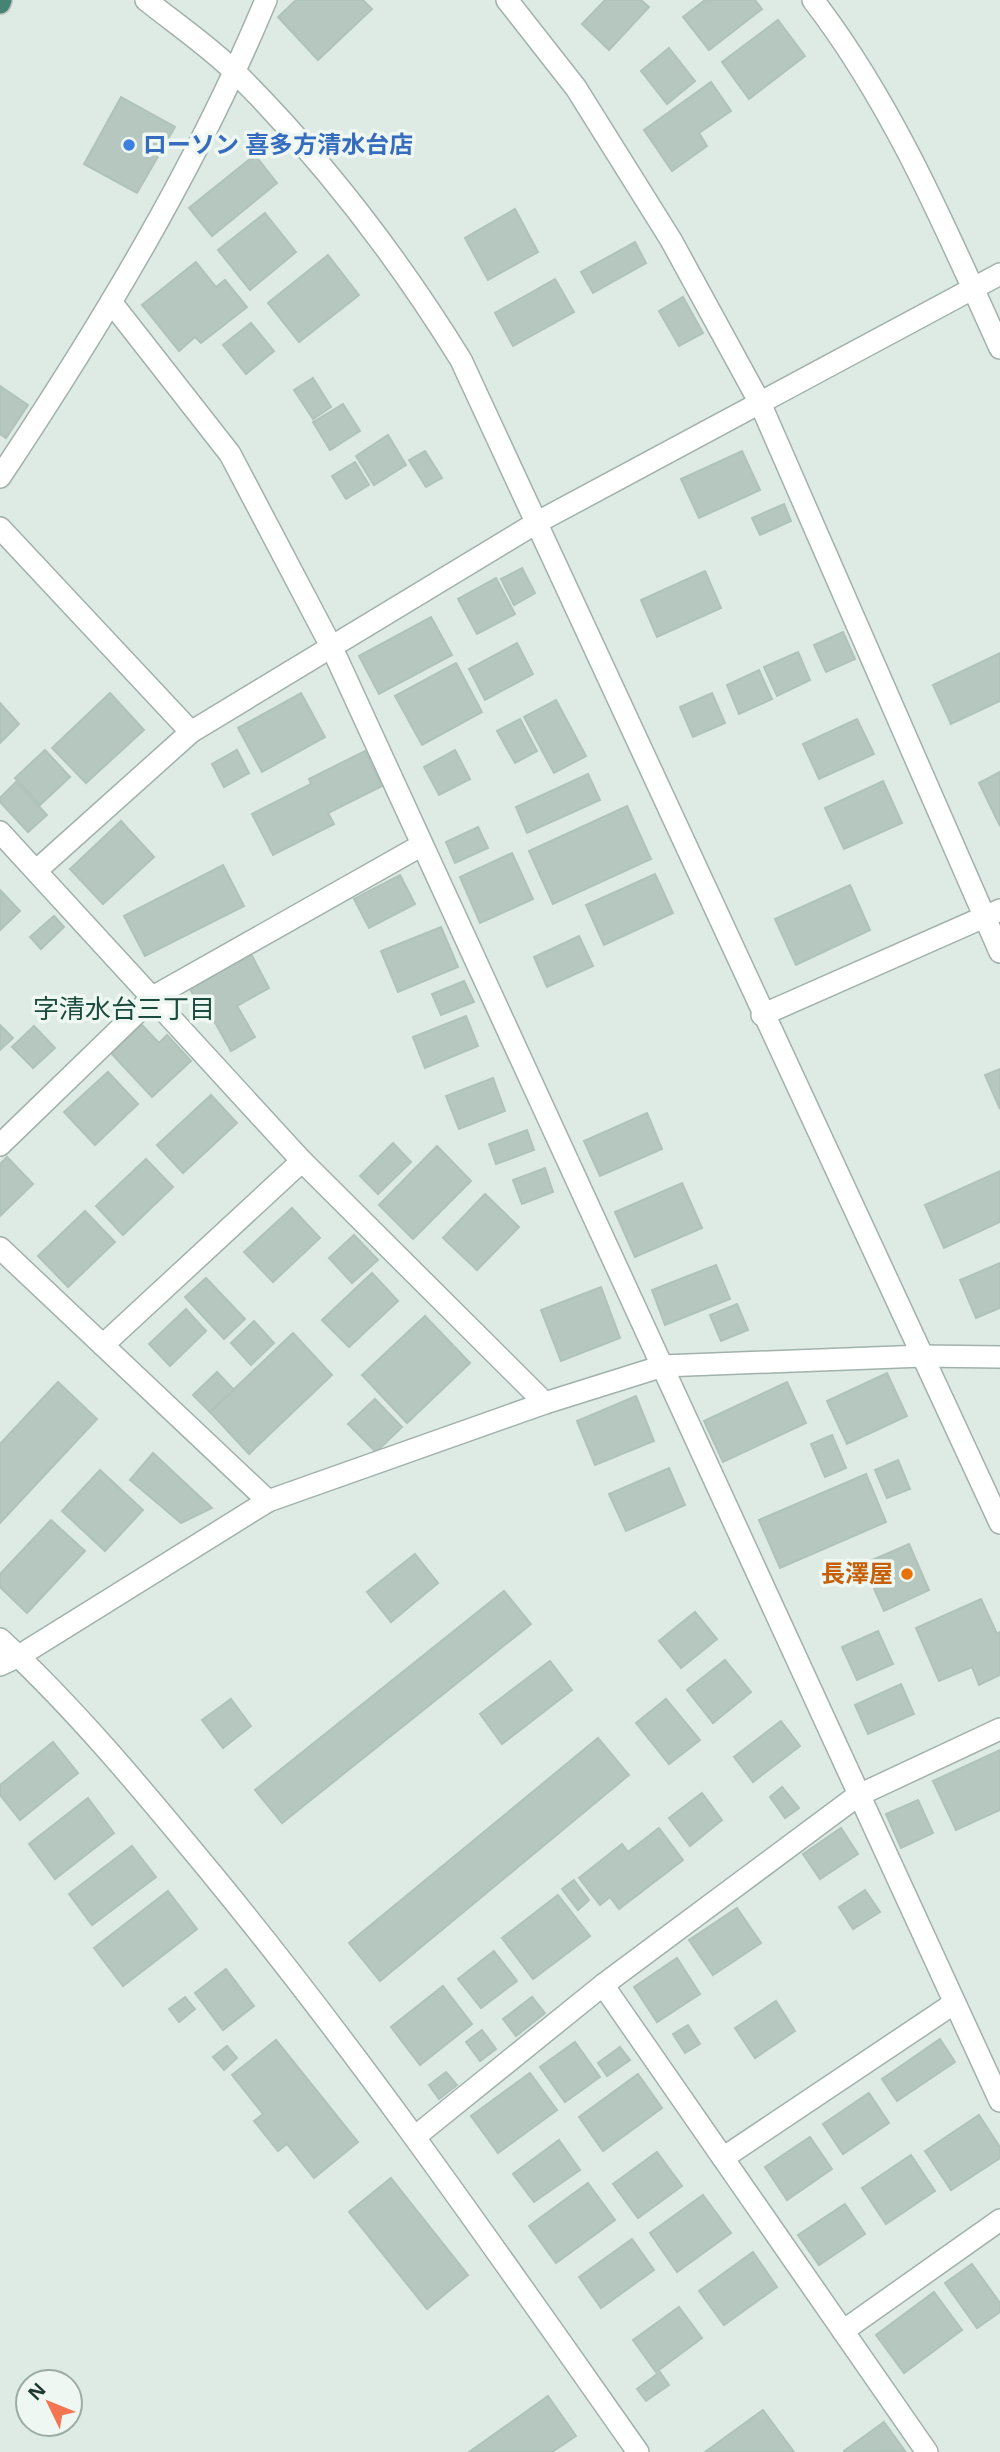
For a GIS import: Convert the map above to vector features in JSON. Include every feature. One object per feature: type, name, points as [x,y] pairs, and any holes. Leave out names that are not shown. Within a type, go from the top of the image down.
[{"type":"street","points":[[146,0],[236,73],[331,178],[420,295],[461,360],[762,1015],[1000,1523]]},
{"type":"street","points":[[0,477],[138,258],[236,73],[266,0]]},
{"type":"street","points":[[507,0],[576,88],[671,240],[760,403],[992,913],[1000,952]]},
{"type":"street","points":[[813,0],[865,77],[912,161],[1000,348]]},
{"type":"street","points":[[37,870],[191,732],[537,523],[1000,274]]},
{"type":"street","points":[[111,303],[230,454],[332,648],[663,1366],[857,1796],[1000,2101]]},
{"type":"street","points":[[0,528],[191,732]]},
{"type":"street","points":[[2,839],[37,870],[302,1161],[545,1403]]},
{"type":"street","points":[[0,1145],[153,997],[422,845]]},
{"type":"street","points":[[762,1015],[992,913]]},
{"type":"street","points":[[103,1345],[302,1161]]},
{"type":"street","points":[[0,1248],[268,1501]]},
{"type":"street","points":[[9,1661],[268,1501],[545,1403],[663,1366],[923,1356],[1000,1357]]},
{"type":"street","points":[[0,1639],[9,1661],[150,1799],[289,1968],[416,2137],[638,2452]]},
{"type":"street","points":[[416,2137],[603,1985],[857,1796],[1000,1729]]},
{"type":"street","points":[[603,1985],[927,2452]]},
{"type":"street","points":[[723,2158],[953,2004]]},
{"type":"street","points":[[843,2331],[1000,2220]]},
{"type":"building","points":[[296,0],[363,0],[372,9],[318,60],[278,17]]},
{"type":"building","points":[[605,0],[641,0],[649,7],[609,50],[582,24]]},
{"type":"building","points":[[705,0],[755,0],[762,9],[709,50],[683,17]]},
{"type":"building","points":[[778,20],[805,56],[749,99],[722,62]]},
{"type":"building","points":[[669,48],[695,81],[667,104],[641,71]]},
{"type":"building","points":[[711,82],[731,111],[699,133],[707,146],[672,171],[644,130]]},
{"type":"building","name":"ローソン 喜多方清水台店","points":[[121,97],[175,127],[137,193],[84,164]]},
{"type":"building","points":[[255,155],[277,183],[212,236],[189,208]]},
{"type":"building","points":[[515,209],[538,252],[488,280],[465,238]]},
{"type":"building","points":[[265,213],[296,252],[250,290],[218,250]]},
{"type":"building","points":[[635,242],[646,263],[593,293],[581,272]]},
{"type":"building","points":[[328,255],[359,295],[299,342],[268,303]]},
{"type":"building","points":[[196,262],[216,287],[225,280],[247,307],[201,343],[195,337],[179,351],[142,305]]},
{"type":"building","points":[[555,279],[574,312],[513,346],[495,313]]},
{"type":"building","points":[[683,297],[703,333],[679,346],[659,311]]},
{"type":"building","points":[[251,323],[274,351],[246,374],[223,345]]},
{"type":"building","points":[[313,378],[331,407],[313,419],[294,390]]},
{"type":"building","points":[[0,386],[28,405],[6,438],[0,434]]},
{"type":"building","points":[[343,404],[360,431],[330,450],[313,422]]},
{"type":"building","points":[[388,435],[406,465],[374,485],[356,456]]},
{"type":"building","points":[[425,451],[442,478],[426,487],[409,460]]},
{"type":"building","points":[[742,451],[760,490],[699,518],[681,479]]},
{"type":"building","points":[[355,462],[369,485],[346,499],[332,476]]},
{"type":"building","points":[[784,504],[791,521],[760,535],[752,518]]},
{"type":"building","points":[[522,568],[535,593],[514,605],[501,579]]},
{"type":"building","points":[[705,571],[721,608],[657,637],[641,600]]},
{"type":"building","points":[[496,578],[515,614],[477,634],[458,599]]},
{"type":"building","points":[[431,617],[452,655],[379,694],[359,656]]},
{"type":"building","points":[[843,632],[855,659],[826,672],[814,645]]},
{"type":"building","points":[[517,643],[533,674],[485,700],[469,669]]},
{"type":"building","points":[[798,652],[810,680],[777,696],[764,667]]},
{"type":"building","points":[[1000,653],[1000,701],[951,724],[933,685]]},
{"type":"building","points":[[456,663],[482,712],[422,745],[395,696]]},
{"type":"building","points":[[759,670],[772,699],[739,714],[727,685]]},
{"type":"building","points":[[110,693],[144,730],[86,783],[52,748]]},
{"type":"building","points":[[301,693],[325,737],[262,772],[238,728]]},
{"type":"building","points":[[712,693],[725,723],[693,737],[680,707]]},
{"type":"building","points":[[556,700],[586,756],[554,773],[524,717]]},
{"type":"building","points":[[0,703],[19,724],[0,743]]},
{"type":"building","points":[[520,719],[537,751],[515,763],[497,731]]},
{"type":"building","points":[[857,719],[874,754],[819,779],[803,744]]},
{"type":"building","points":[[45,750],[70,777],[40,805],[15,778]]},
{"type":"building","points":[[237,750],[249,773],[224,787],[212,764]]},
{"type":"building","points":[[455,750],[470,779],[439,795],[424,767]]},
{"type":"building","points":[[365,751],[382,786],[328,813],[334,824],[273,855],[252,814],[311,784],[309,779]]},
{"type":"building","points":[[1000,772],[1000,826],[979,783]]},
{"type":"building","points":[[588,774],[600,800],[527,833],[516,807]]},
{"type":"building","points":[[883,781],[902,823],[844,849],[825,808]]},
{"type":"building","points":[[16,782],[47,815],[28,832],[0,802],[0,798]]},
{"type":"building","points":[[627,806],[651,859],[553,904],[529,851]]},
{"type":"building","points":[[121,821],[154,857],[103,904],[70,869]]},
{"type":"building","points":[[478,827],[488,848],[455,863],[446,842]]},
{"type":"building","points":[[512,853],[533,899],[480,923],[460,877]]},
{"type":"building","points":[[223,865],[244,906],[145,956],[124,916]]},
{"type":"building","points":[[655,874],[673,913],[604,945],[586,905]]},
{"type":"building","points":[[400,875],[415,904],[369,928],[354,899]]},
{"type":"building","points":[[850,885],[870,930],[796,965],[775,919]]},
{"type":"building","points":[[0,890],[20,911],[0,930]]},
{"type":"building","points":[[54,916],[64,927],[41,949],[30,937]]},
{"type":"building","points":[[441,927],[458,967],[398,992],[381,951]]},
{"type":"building","points":[[579,936],[593,966],[547,987],[534,957]]},
{"type":"building","points":[[251,954],[269,988],[237,1006],[255,1037],[231,1051],[213,1019],[209,1022],[190,989]]},
{"type":"building","points":[[464,981],[474,1002],[441,1015],[432,994]]},
{"type":"building","points":[[466,1016],[478,1046],[425,1068],[413,1037]]},
{"type":"building","points":[[0,1025],[13,1038],[0,1050]]},
{"type":"building","points":[[142,1025],[159,1043],[167,1035],[191,1061],[152,1097],[111,1053]]},
{"type":"building","points":[[34,1026],[55,1048],[33,1068],[12,1047]]},
{"type":"building","points":[[1000,1069],[1000,1109],[985,1075]]},
{"type":"building","points":[[108,1072],[138,1104],[95,1145],[64,1112]]},
{"type":"building","points":[[493,1078],[505,1111],[459,1129],[446,1096]]},
{"type":"building","points":[[211,1095],[237,1123],[183,1173],[157,1145]]},
{"type":"building","points":[[647,1113],[662,1149],[600,1176],[584,1141]]},
{"type":"building","points":[[527,1130],[534,1150],[496,1164],[489,1144]]},
{"type":"building","points":[[393,1143],[411,1162],[378,1194],[360,1176]]},
{"type":"building","points":[[437,1146],[471,1181],[413,1239],[379,1205]]},
{"type":"building","points":[[7,1157],[33,1184],[0,1216],[0,1164]]},
{"type":"building","points":[[146,1159],[173,1187],[123,1235],[96,1206]]},
{"type":"building","points":[[545,1168],[553,1192],[522,1204],[513,1180]]},
{"type":"building","points":[[1000,1171],[1000,1222],[944,1248],[925,1205]]},
{"type":"building","points":[[682,1183],[702,1228],[635,1257],[615,1212]]},
{"type":"building","points":[[485,1194],[519,1227],[477,1270],[443,1238]]},
{"type":"building","points":[[292,1208],[320,1238],[273,1282],[244,1252]]},
{"type":"building","points":[[85,1211],[115,1242],[68,1287],[38,1256]]},
{"type":"building","points":[[354,1235],[378,1260],[352,1283],[329,1258]]},
{"type":"building","points":[[1000,1263],[1000,1308],[976,1318],[960,1280]]},
{"type":"building","points":[[716,1265],[730,1299],[665,1325],[652,1290]]},
{"type":"building","points":[[372,1273],[398,1301],[349,1347],[322,1320]]},
{"type":"building","points":[[206,1278],[245,1319],[224,1339],[185,1297]]},
{"type":"building","points":[[601,1287],[620,1338],[561,1361],[541,1310]]},
{"type":"building","points":[[737,1304],[748,1330],[721,1341],[710,1315]]},
{"type":"building","points":[[186,1309],[206,1331],[170,1366],[149,1344]]},
{"type":"building","points":[[425,1316],[470,1363],[407,1423],[362,1375]]},
{"type":"building","points":[[254,1321],[274,1343],[251,1365],[231,1343]]},
{"type":"building","points":[[293,1333],[332,1375],[249,1454],[210,1412]]},
{"type":"building","points":[[217,1372],[234,1390],[210,1412],[193,1395]]},
{"type":"building","points":[[887,1373],[907,1416],[847,1444],[827,1401]]},
{"type":"building","points":[[58,1382],[97,1419],[0,1523],[0,1444]]},
{"type":"building","points":[[787,1382],[806,1423],[723,1462],[704,1421]]},
{"type":"building","points":[[636,1396],[654,1441],[595,1465],[577,1421]]},
{"type":"building","points":[[375,1399],[402,1427],[376,1452],[348,1424]]},
{"type":"building","points":[[832,1435],[846,1468],[825,1477],[811,1444]]},
{"type":"building","points":[[153,1453],[212,1508],[181,1523],[130,1480]]},
{"type":"building","points":[[898,1460],[910,1489],[887,1498],[875,1470]]},
{"type":"building","points":[[669,1468],[685,1505],[626,1531],[609,1494]]},
{"type":"building","points":[[100,1470],[143,1510],[105,1551],[62,1511]]},
{"type":"building","points":[[866,1474],[886,1522],[780,1568],[759,1520]]},
{"type":"building","points":[[51,1520],[85,1551],[27,1613],[0,1587],[0,1574]]},
{"type":"building","points":[[909,1544],[929,1590],[884,1611],[863,1564]]},
{"type":"building","points":[[415,1554],[438,1583],[391,1622],[367,1592]]},
{"type":"building","points":[[504,1591],[531,1624],[282,1823],[255,1790]]},
{"type":"building","points":[[981,1599],[997,1634],[1000,1632],[1000,1675],[979,1685],[972,1667],[939,1681],[916,1628]]},
{"type":"building","points":[[695,1612],[717,1639],[681,1668],[659,1641]]},
{"type":"building","points":[[878,1631],[893,1664],[857,1680],[842,1647]]},
{"type":"building","points":[[725,1660],[751,1692],[713,1723],[687,1690]]},
{"type":"building","points":[[550,1661],[572,1690],[502,1744],[480,1714]]},
{"type":"building","points":[[901,1684],[914,1714],[868,1734],[855,1705]]},
{"type":"building","points":[[231,1699],[251,1726],[223,1748],[202,1720]]},
{"type":"building","points":[[666,1699],[700,1740],[669,1764],[636,1723]]},
{"type":"building","points":[[781,1721],[800,1746],[753,1782],[734,1757]]},
{"type":"building","points":[[598,1738],[629,1775],[380,1981],[349,1943]]},
{"type":"building","points":[[53,1742],[78,1773],[20,1820],[0,1795],[0,1785]]},
{"type":"building","points":[[1000,1750],[1000,1810],[956,1830],[933,1781]]},
{"type":"building","points":[[782,1787],[799,1808],[785,1818],[770,1797]]},
{"type":"building","points":[[702,1793],[722,1820],[690,1846],[669,1818]]},
{"type":"building","points":[[88,1798],[114,1833],[55,1879],[29,1844]]},
{"type":"building","points":[[918,1800],[933,1833],[901,1848],[886,1814]]},
{"type":"building","points":[[659,1828],[683,1860],[619,1909],[610,1897],[600,1905],[579,1878],[622,1844],[628,1852]]},
{"type":"building","points":[[841,1828],[858,1854],[820,1879],[803,1854]]},
{"type":"building","points":[[132,1846],[156,1877],[92,1925],[69,1894]]},
{"type":"building","points":[[574,1880],[589,1900],[578,1910],[562,1889]]},
{"type":"building","points":[[865,1890],[880,1912],[853,1929],[839,1907]]},
{"type":"building","points":[[168,1891],[197,1929],[123,1986],[94,1948]]},
{"type":"building","points":[[558,1895],[590,1936],[533,1979],[502,1938]]},
{"type":"building","points":[[737,1908],[761,1943],[713,1975],[689,1940]]},
{"type":"building","points":[[494,1951],[517,1981],[481,2008],[458,1979]]},
{"type":"building","points":[[677,1958],[700,1994],[657,2022],[634,1987]]},
{"type":"building","points":[[226,1969],[254,2006],[223,2030],[195,1993]]},
{"type":"building","points":[[443,1986],[472,2024],[420,2065],[391,2027]]},
{"type":"building","points":[[185,1997],[195,2009],[179,2022],[169,2009]]},
{"type":"building","points":[[532,1997],[545,2013],[516,2036],[503,2019]]},
{"type":"building","points":[[776,2001],[795,2031],[755,2058],[735,2028]]},
{"type":"building","points":[[688,2025],[700,2044],[685,2053],[673,2034]]},
{"type":"building","points":[[482,2030],[496,2049],[480,2061],[466,2042]]},
{"type":"building","points":[[940,2039],[955,2062],[897,2101],[882,2079]]},
{"type":"building","points":[[276,2040],[358,2142],[314,2178],[287,2144],[278,2151],[254,2121],[263,2114],[232,2075]]},
{"type":"building","points":[[575,2042],[600,2077],[565,2102],[540,2067]]},
{"type":"building","points":[[227,2046],[237,2058],[224,2070],[213,2057]]},
{"type":"building","points":[[620,2047],[630,2060],[607,2076],[598,2063]]},
{"type":"building","points":[[446,2072],[457,2085],[439,2099],[429,2085]]},
{"type":"building","points":[[530,2073],[557,2110],[498,2153],[471,2116]]},
{"type":"building","points":[[638,2074],[662,2108],[603,2151],[579,2117]]},
{"type":"building","points":[[869,2093],[889,2123],[843,2154],[823,2124]]},
{"type":"building","points":[[979,2115],[1000,2147],[1000,2158],[951,2190],[925,2151]]},
{"type":"building","points":[[810,2137],[832,2169],[787,2200],[765,2167]]},
{"type":"building","points":[[559,2140],[580,2170],[534,2202],[513,2174]]},
{"type":"building","points":[[657,2152],[682,2186],[638,2218],[613,2184]]},
{"type":"building","points":[[911,2155],[935,2191],[886,2224],[862,2188]]},
{"type":"building","points":[[391,2178],[468,2275],[427,2309],[349,2212]]},
{"type":"building","points":[[588,2183],[615,2220],[556,2263],[529,2226]]},
{"type":"building","points":[[703,2195],[731,2233],[677,2272],[650,2233]]},
{"type":"building","points":[[845,2204],[865,2234],[819,2265],[798,2235]]},
{"type":"building","points":[[632,2239],[654,2270],[601,2308],[579,2277]]},
{"type":"building","points":[[753,2252],[777,2287],[724,2325],[699,2291]]},
{"type":"building","points":[[972,2264],[1000,2303],[1000,2312],[977,2328],[945,2283]]},
{"type":"building","points":[[934,2292],[962,2330],[904,2373],[876,2335]]},
{"type":"building","points":[[679,2307],[702,2338],[656,2372],[633,2340]]},
{"type":"building","points":[[660,2372],[669,2385],[646,2401],[637,2389]]},
{"type":"building","points":[[548,2396],[576,2436],[552,2452],[469,2452]]},
{"type":"building","points":[[763,2410],[794,2452],[705,2452]]},
{"type":"building","points":[[884,2422],[905,2451],[844,2452],[844,2451]]},
{"type":"place","name":"ローソン 喜多方清水台店","points":[[129,145]]},
{"type":"place","name":"長澤屋","points":[[907,1574]]},
{"type":"district","name":"字清水台三丁目","points":[[124,1009]]}]
